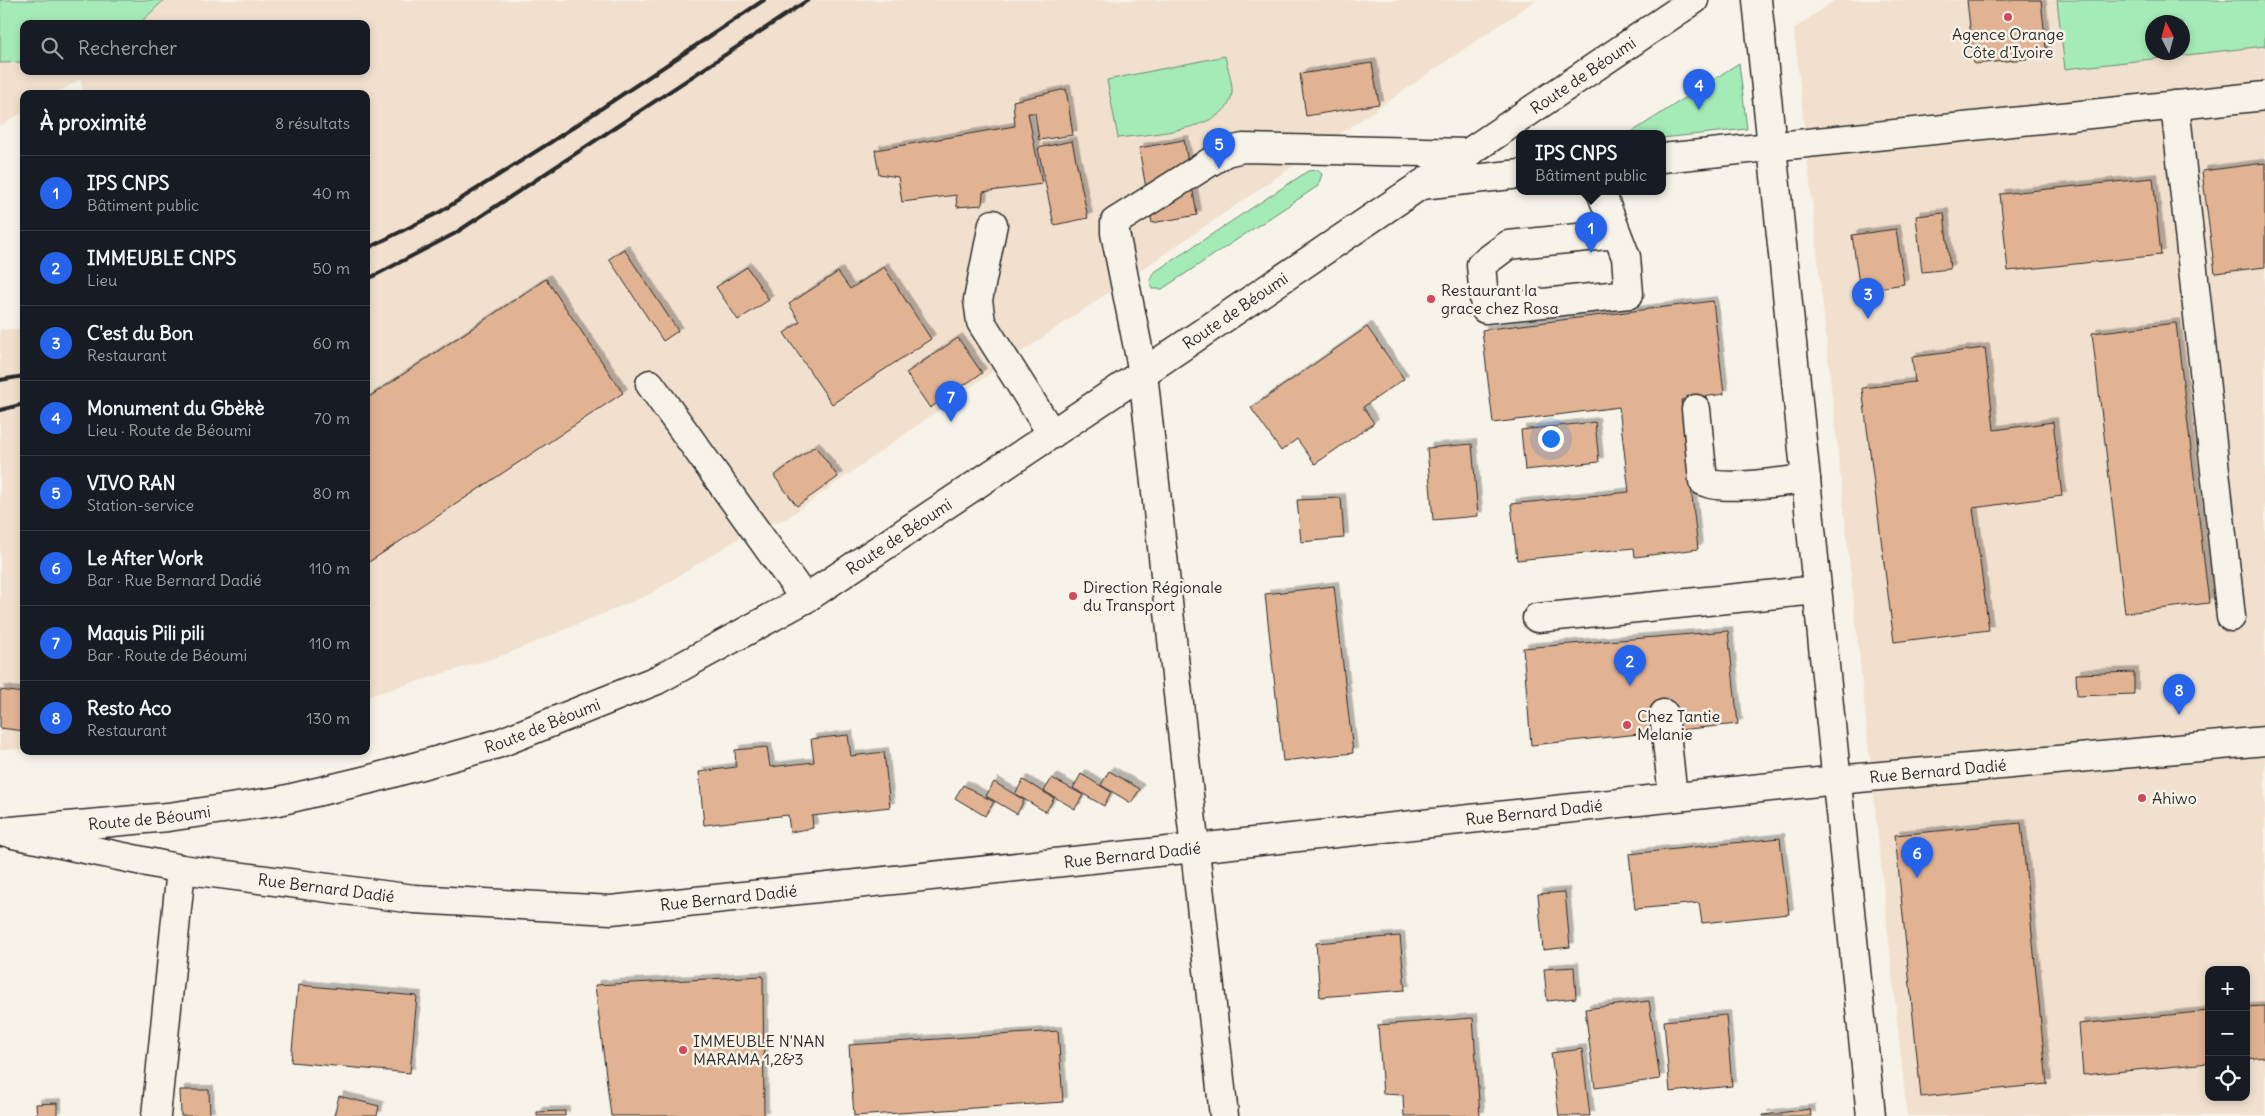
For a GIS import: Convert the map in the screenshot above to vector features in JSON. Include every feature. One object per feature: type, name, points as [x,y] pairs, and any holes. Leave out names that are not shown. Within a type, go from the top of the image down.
[{"type":"street","name":"Route de Béoumi","points":[[1,832],[168,817],[278,801],[371,779],[497,744],[657,680],[805,599],[1143,374],[1694,0]]},
{"type":"street","points":[[1757,0],[1871,1116]]},
{"type":"street","points":[[1666,158],[2265,96]]},
{"type":"street","points":[[2175,105],[2231,617]]},
{"type":"street","points":[[1224,1116],[1143,374],[1115,233],[1115,222],[1226,152],[1243,148],[1470,153]]},
{"type":"street","points":[[1421,185],[1516,174]]},
{"type":"street","points":[[1602,195],[1626,257],[1630,294],[1485,309],[1481,265],[1508,245],[1617,234]]},
{"type":"street","points":[[993,224],[978,300],[981,322],[1052,434]]},
{"type":"street","points":[[650,384],[805,599]]},
{"type":"street","points":[[1696,409],[1703,481],[1709,484],[1745,485],[1806,479]]},
{"type":"street","points":[[1537,618],[1818,590]]},
{"type":"street","points":[[1664,714],[1673,797]]},
{"type":"street","name":"Rue Bernard Dadié","points":[[1,832],[181,869],[414,899],[612,910],[1837,780],[2265,741]]},
{"type":"street","points":[[156,1116],[181,869]]},
{"type":"shaded area","points":[[0,0],[1536,0],[989,374],[786,519],[755,528],[650,594],[504,655],[370,696],[370,90],[82,90],[81,79],[62,90],[20,90],[20,114],[0,126]]},
{"type":"shaded area","points":[[1835,0],[2265,0],[2265,1116],[1907,1116],[1794,29]]},
{"type":"shaded area","points":[[20,328],[20,749],[0,750],[0,330]]},
{"type":"green space","points":[[0,0],[164,0],[143,20],[20,20],[20,62],[0,63]]},
{"type":"green space","points":[[2057,0],[2265,0],[2265,46],[2190,55],[2190,15],[2145,15],[2145,60],[2065,69]]},
{"type":"green space","points":[[1225,56],[1231,79],[1232,93],[1227,106],[1217,115],[1203,123],[1185,128],[1118,138],[1107,80]]},
{"type":"green space","points":[[1739,63],[1747,129],[1666,138],[1666,130],[1635,130]]},
{"type":"green space","points":[[1317,170],[1322,174],[1318,186],[1162,289],[1152,289],[1150,281],[1153,273],[1308,171]]},
{"type":"building","points":[[1967,0],[2041,0],[2047,57],[1974,64]]},
{"type":"building","points":[[1372,63],[1379,104],[1306,116],[1300,74]]},
{"type":"building","points":[[1066,89],[1073,135],[1039,140],[1035,113],[1028,113],[1042,184],[983,192],[982,205],[957,207],[956,195],[902,202],[898,177],[879,174],[875,150],[1015,126],[1013,101]]},
{"type":"building","points":[[1184,140],[1197,215],[1152,223],[1139,148]]},
{"type":"building","points":[[1072,141],[1088,218],[1054,225],[1038,148]]},
{"type":"building","points":[[2265,163],[2265,267],[2215,273],[2202,171]]},
{"type":"building","points":[[2153,178],[2161,255],[2008,271],[2000,194]]},
{"type":"building","points":[[1944,213],[1950,269],[1922,272],[1916,216]]},
{"type":"building","points":[[1896,229],[1904,284],[1860,291],[1852,235]]},
{"type":"building","points":[[624,249],[678,331],[663,341],[609,259]]},
{"type":"building","points":[[747,267],[769,300],[738,320],[716,287]]},
{"type":"building","points":[[884,267],[931,339],[832,404],[784,333],[800,322],[789,304],[838,272],[850,289]]},
{"type":"building","points":[[546,279],[623,393],[370,561],[370,396]]},
{"type":"building","points":[[1713,301],[1724,394],[1681,400],[1698,549],[1635,557],[1634,548],[1517,560],[1511,504],[1629,492],[1619,407],[1493,423],[1482,330]]},
{"type":"building","points":[[2176,323],[2209,603],[2125,613],[2092,333]]},
{"type":"building","points":[[1367,327],[1404,379],[1363,407],[1374,423],[1315,464],[1297,439],[1281,451],[1251,408]]},
{"type":"building","points":[[958,338],[982,373],[930,408],[906,373]]},
{"type":"building","points":[[1985,348],[1994,430],[2053,422],[2062,496],[1973,508],[1989,630],[1894,642],[1862,388],[1915,382],[1912,357]]},
{"type":"building","points":[[1595,422],[1599,462],[1525,470],[1521,430]]},
{"type":"building","points":[[1472,444],[1478,516],[1433,520],[1427,448]]},
{"type":"building","points":[[815,446],[838,477],[797,506],[774,476]]},
{"type":"building","points":[[1341,498],[1344,538],[1301,542],[1297,500]]},
{"type":"building","points":[[1334,586],[1353,753],[1283,761],[1265,594]]},
{"type":"building","points":[[1728,631],[1738,724],[1531,745],[1523,648]]},
{"type":"building","points":[[2134,672],[2134,694],[2077,696],[2076,674]]},
{"type":"building","points":[[0,690],[20,692],[20,730],[0,728]]},
{"type":"building","points":[[848,735],[851,756],[884,752],[890,807],[812,816],[813,828],[790,832],[788,815],[704,825],[699,772],[736,767],[735,750],[767,747],[770,767],[814,762],[811,739]]},
{"type":"building","points":[[1109,771],[1140,789],[1131,803],[1101,785]]},
{"type":"building","points":[[1081,774],[1111,792],[1104,806],[1073,788]]},
{"type":"building","points":[[1052,778],[1083,795],[1075,809],[1044,791]]},
{"type":"building","points":[[1023,780],[1054,798],[1046,812],[1015,794]]},
{"type":"building","points":[[994,782],[1024,800],[1017,814],[986,796]]},
{"type":"building","points":[[963,785],[994,802],[985,816],[955,798]]},
{"type":"building","points":[[2021,823],[2047,1084],[1921,1097],[1895,835]]},
{"type":"building","points":[[1780,838],[1789,914],[1702,923],[1699,903],[1635,909],[1629,854]]},
{"type":"building","points":[[1565,892],[1570,947],[1543,950],[1538,894]]},
{"type":"building","points":[[1400,936],[1405,990],[1320,997],[1316,943]]},
{"type":"building","points":[[1574,967],[1576,998],[1547,1001],[1544,969]]},
{"type":"building","name":"IMMEUBLE N'NAN MARAMA 1,2&3","points":[[763,976],[764,1116],[611,1116],[595,985]]},
{"type":"building","points":[[298,985],[417,996],[410,1073],[291,1062]]},
{"type":"building","points":[[1649,1001],[1660,1079],[1595,1088],[1585,1009]]},
{"type":"building","points":[[2265,1006],[2265,1057],[2250,1059],[2250,1007]]},
{"type":"building","points":[[2205,1011],[2205,1063],[2083,1075],[2079,1024]]},
{"type":"building","points":[[1726,1015],[1732,1086],[1670,1092],[1664,1021]]},
{"type":"building","points":[[1473,1018],[1480,1116],[1404,1116],[1403,1095],[1383,1094],[1378,1025]]},
{"type":"building","points":[[1058,1031],[1063,1102],[854,1116],[849,1045]]},
{"type":"building","points":[[1582,1049],[1590,1116],[1559,1116],[1551,1053]]},
{"type":"building","points":[[180,1090],[209,1090],[210,1116],[181,1116]]},
{"type":"building","points":[[339,1096],[379,1106],[377,1116],[334,1116]]},
{"type":"building","points":[[57,1103],[57,1116],[37,1116],[36,1104]]},
{"type":"building","points":[[1810,1109],[1811,1116],[1763,1116],[1763,1115]]},
{"type":"building","points":[[565,1111],[565,1116],[537,1116],[537,1112]]},
{"type":"railway","points":[[370,247],[440,212],[551,142],[764,0]]},
{"type":"railway","points":[[370,278],[454,234],[808,0]]},
{"type":"railway","points":[[0,380],[20,377]]},
{"type":"railway","points":[[0,410],[20,405]]},
{"type":"place","name":"Agence Orange Côte d'Ivoire","points":[[2008,17]]},
{"type":"place","name":"Monument du Gbèkè","points":[[1699,110]]},
{"type":"place","name":"VIVO RAN","points":[[1219,169]]},
{"type":"place","name":"IPS CNPS","points":[[1591,253]]},
{"type":"place","name":"Restaurant la grace chez Rosa","points":[[1431,299]]},
{"type":"place","name":"C'est du Bon","points":[[1868,319]]},
{"type":"place","name":"Maquis Pili pili","points":[[951,422]]},
{"type":"place","name":"Direction Régionale du Transport","points":[[1073,596]]},
{"type":"place","name":"IMMEUBLE CNPS","points":[[1630,686]]},
{"type":"place","name":"Resto Aco","points":[[2179,715]]},
{"type":"place","name":"Chez Tantie Melanie","points":[[1627,725]]},
{"type":"place","name":"Ahiwo","points":[[2142,798]]},
{"type":"place","name":"Le After Work","points":[[1917,878]]},
{"type":"place","name":"IMMEUBLE N'NAN MARAMA 1,2&3","points":[[683,1050]]}]
